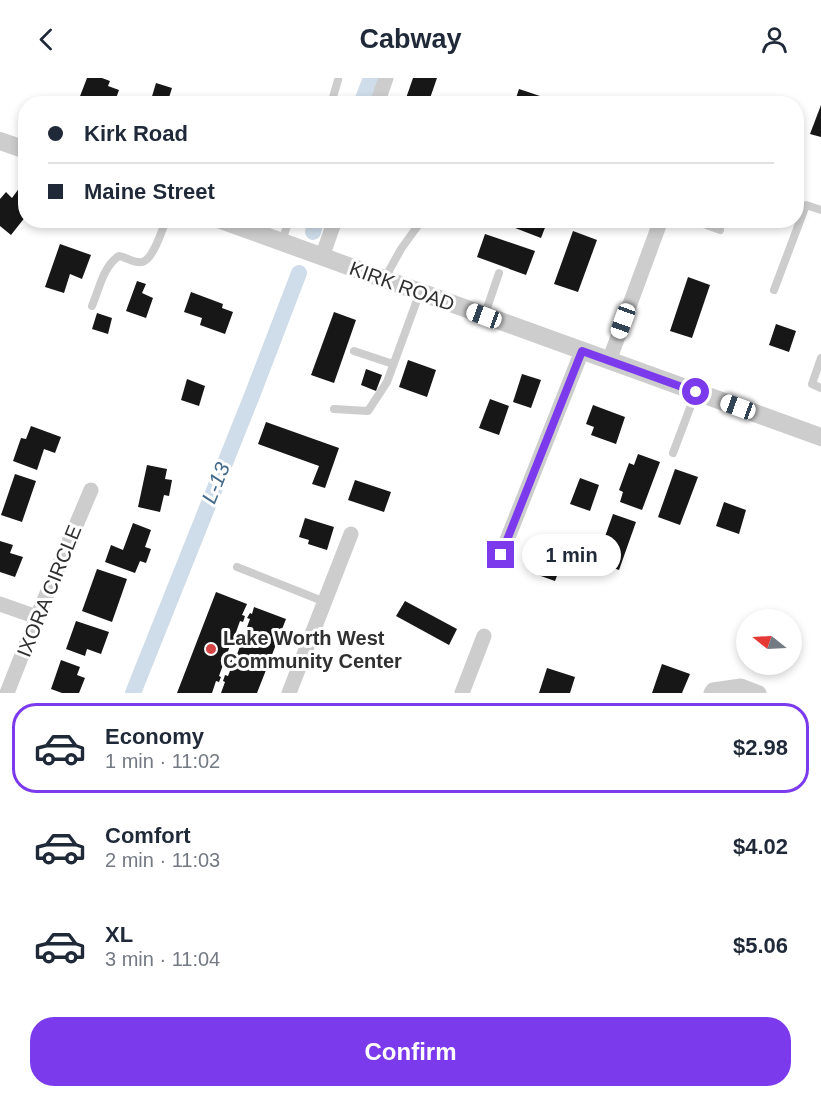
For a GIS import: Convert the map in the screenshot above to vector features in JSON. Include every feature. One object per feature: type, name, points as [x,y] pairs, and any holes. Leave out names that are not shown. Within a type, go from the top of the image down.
[{"type":"street","points":[[379,96],[386,78]]},
{"type":"street","points":[[0,141],[18,147]]},
{"type":"street","name":"KIRK ROAD","points":[[243,228],[821,437]]},
{"type":"street","points":[[322,257],[332,228]]},
{"type":"street","points":[[609,361],[658,228]]},
{"type":"street","points":[[501,555],[582,351]]},
{"type":"street","name":"IXORA CIRCLE","points":[[7,693],[91,490]]},
{"type":"street","points":[[289,693],[351,534]]},
{"type":"street","points":[[0,604],[37,617]]},
{"type":"street","points":[[462,693],[484,636]]},
{"type":"street","points":[[711,693],[713,690],[741,687],[759,693]]},
{"type":"lane","points":[[333,96],[338,80]]},
{"type":"lane","points":[[804,210],[806,205],[821,210]]},
{"type":"lane","points":[[92,306],[106,270],[112,262],[119,256],[139,262],[146,260],[150,257],[162,228]]},
{"type":"lane","points":[[281,242],[286,228]]},
{"type":"lane","points":[[384,279],[416,228]]},
{"type":"lane","points":[[715,228],[720,230]]},
{"type":"lane","points":[[774,290],[797,228]]},
{"type":"lane","points":[[484,316],[499,273]]},
{"type":"lane","points":[[334,410],[368,411],[387,382],[420,292]]},
{"type":"lane","points":[[354,351],[393,364]]},
{"type":"lane","points":[[821,358],[812,384],[821,388]]},
{"type":"lane","points":[[673,453],[696,392]]},
{"type":"lane","points":[[237,567],[325,602]]},
{"type":"building","points":[[87,78],[102,78],[110,81],[108,86],[119,90],[117,96],[80,96]]},
{"type":"building","points":[[413,78],[437,78],[431,96],[407,96]]},
{"type":"building","points":[[156,83],[172,88],[170,96],[152,96]]},
{"type":"building","points":[[519,89],[540,96],[517,96]]},
{"type":"building","points":[[821,105],[821,137],[810,134]]},
{"type":"building","points":[[18,190],[18,226],[11,235],[0,226],[0,199],[6,192],[12,198]]},
{"type":"building","points":[[515,228],[545,228],[541,238]]},
{"type":"building","points":[[573,231],[597,240],[578,292],[554,284]]},
{"type":"building","points":[[485,234],[535,251],[526,275],[477,257]]},
{"type":"building","points":[[60,244],[91,255],[82,279],[70,274],[64,293],[45,287]]},
{"type":"building","points":[[688,277],[710,285],[692,338],[670,331]]},
{"type":"building","points":[[137,281],[146,284],[142,293],[153,298],[146,318],[126,311]]},
{"type":"building","points":[[191,292],[223,304],[222,308],[233,312],[225,334],[200,325],[202,318],[184,312]]},
{"type":"building","points":[[334,312],[356,320],[334,383],[311,375]]},
{"type":"building","points":[[97,313],[112,318],[108,334],[92,329]]},
{"type":"building","points":[[776,324],[796,331],[789,352],[769,345]]},
{"type":"building","points":[[408,360],[436,370],[427,397],[399,387]]},
{"type":"building","points":[[366,369],[382,375],[376,391],[361,385]]},
{"type":"building","points":[[522,374],[541,380],[531,408],[513,402]]},
{"type":"building","points":[[187,379],[205,386],[199,406],[181,400]]},
{"type":"building","points":[[490,399],[509,406],[499,435],[479,428]]},
{"type":"building","points":[[593,405],[625,417],[616,444],[591,435],[594,427],[586,424]]},
{"type":"building","points":[[266,422],[339,448],[325,488],[312,484],[319,466],[258,444]]},
{"type":"building","points":[[31,426],[61,437],[55,453],[44,449],[37,470],[13,461],[21,438],[26,439]]},
{"type":"building","points":[[638,454],[660,462],[642,510],[620,502],[623,492],[619,490],[629,463],[634,465]]},
{"type":"building","points":[[147,465],[167,469],[165,479],[172,480],[169,496],[164,495],[160,512],[138,507]]},
{"type":"building","points":[[675,469],[698,477],[680,525],[658,517]]},
{"type":"building","points":[[15,474],[36,481],[22,522],[1,515]]},
{"type":"building","points":[[580,478],[599,485],[590,511],[570,504]]},
{"type":"building","points":[[355,480],[391,492],[384,512],[348,500]]},
{"type":"building","points":[[724,502],[746,510],[739,534],[716,526]]},
{"type":"building","points":[[613,514],[636,522],[619,570],[596,562]]},
{"type":"building","points":[[305,518],[334,527],[327,550],[308,544],[309,540],[299,537]]},
{"type":"building","points":[[133,523],[151,530],[145,547],[151,549],[146,563],[140,561],[135,573],[105,562],[111,545],[123,550]]},
{"type":"building","points":[[0,541],[13,545],[10,553],[23,557],[15,577],[0,572]]},
{"type":"building","points":[[548,546],[573,555],[567,572],[560,568],[555,581],[538,575]]},
{"type":"building","points":[[97,569],[127,579],[112,622],[82,611]]},
{"type":"building","name":"Lake Worth West Community Center","points":[[216,592],[247,604],[242,615],[245,616],[243,622],[240,621],[235,635],[238,636],[235,641],[232,640],[226,657],[229,658],[227,664],[224,662],[219,676],[221,677],[219,682],[216,681],[212,693],[177,693]]},
{"type":"building","points":[[405,601],[457,629],[449,645],[396,616]]},
{"type":"building","name":"Lake Worth West Community Center","points":[[254,607],[286,619],[257,693],[221,693],[225,675],[228,676],[233,663],[230,662],[233,656],[236,657],[242,641],[239,640],[241,634],[244,635],[250,619],[247,618],[250,613],[252,614]]},
{"type":"building","points":[[76,621],[109,632],[101,654],[87,649],[85,656],[66,649]]},
{"type":"building","points":[[61,660],[80,667],[77,675],[85,678],[79,693],[62,693],[51,689]]},
{"type":"building","points":[[662,664],[690,674],[682,693],[652,693]]},
{"type":"building","points":[[547,668],[575,677],[570,693],[539,693]]},
{"type":"waterway","name":"L-13","points":[[364,96],[371,78]]},
{"type":"waterway","name":"L-13","points":[[313,232],[314,228]]},
{"type":"waterway","name":"L-13","points":[[133,693],[299,273]]},
{"type":"place","name":"Lake Worth West Community Center","points":[[211,649]]},
{"type":"route","points":[[501,555],[582,351],[696,392]]}]
